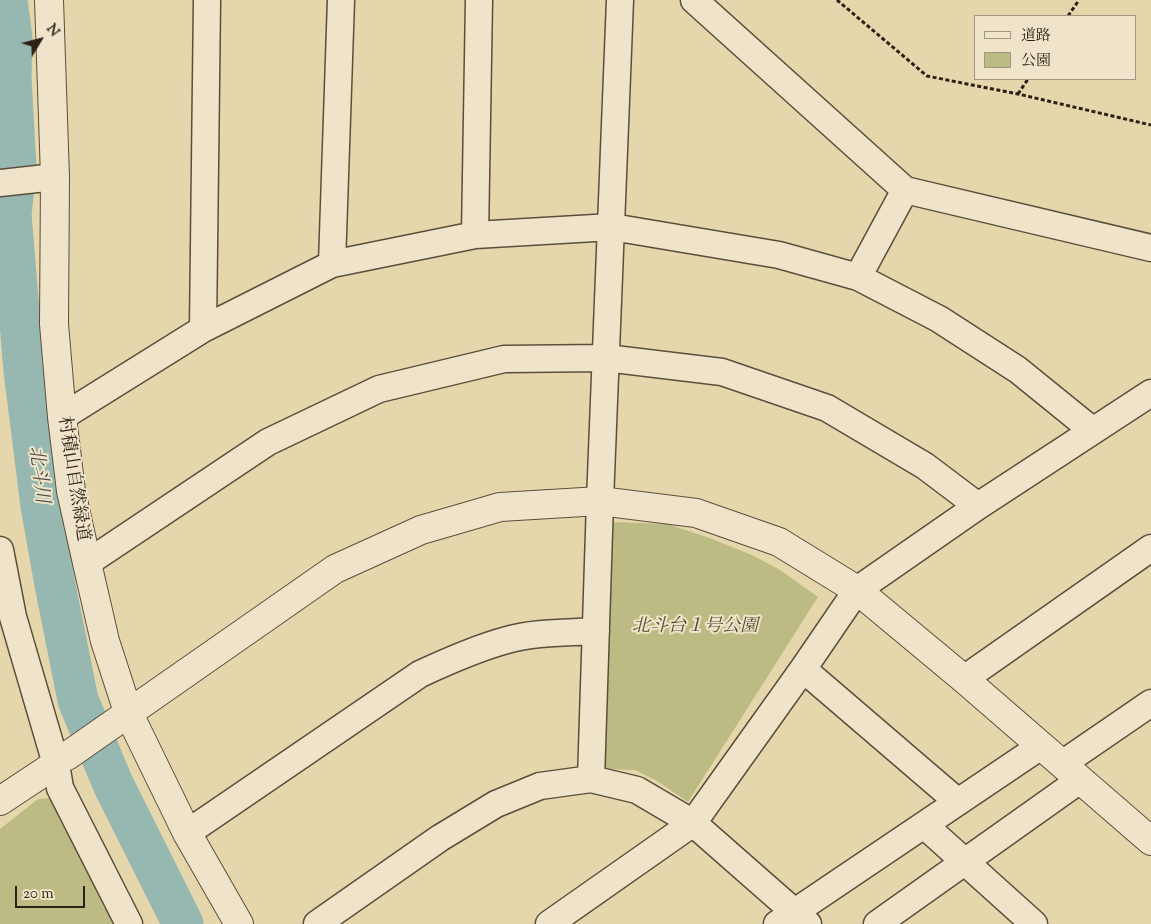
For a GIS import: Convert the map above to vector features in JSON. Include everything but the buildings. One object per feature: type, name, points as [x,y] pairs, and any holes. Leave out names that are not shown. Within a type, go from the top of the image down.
[{"type":"street","name":"村積山自然緑道","points":[[49,0],[48,178],[54,324],[71,491],[122,717],[239,924]]},
{"type":"street","points":[[203,329],[207,0]]},
{"type":"street","points":[[332,264],[341,0]]},
{"type":"street","points":[[475,235],[479,0]]},
{"type":"street","points":[[591,779],[620,0]]},
{"type":"street","points":[[694,0],[904,190],[1151,248]]},
{"type":"street","points":[[0,182],[48,178]]},
{"type":"street","points":[[858,277],[904,190]]},
{"type":"street","points":[[62,417],[203,329],[332,264],[475,235],[612,226],[779,254],[858,277],[939,319],[1018,370],[1092,430]]},
{"type":"street","points":[[87,563],[268,442],[379,388],[504,359],[606,358],[722,372],[827,408],[925,466],[978,506]]},
{"type":"street","points":[[549,924],[693,823],[857,590],[978,506],[1151,393]]},
{"type":"street","points":[[0,801],[335,569],[421,530],[500,507],[600,501],[696,513],[779,542],[857,590],[1151,841]]},
{"type":"street","points":[[964,680],[1151,548]]},
{"type":"street","points":[[0,550],[6,621],[61,760],[60,788],[129,924]]},
{"type":"street","points":[[187,833],[420,674],[487,646],[508,640],[531,636],[596,631]]},
{"type":"street","points":[[803,669],[958,802]]},
{"type":"street","points":[[876,924],[965,862],[1151,703]]},
{"type":"street","points":[[325,922],[440,838],[496,804],[540,786],[591,779],[637,790],[693,823],[793,920],[924,825],[1041,746]]},
{"type":"street","points":[[924,825],[1034,924]]},
{"type":"path","points":[[837,0],[927,76],[1018,94],[1151,126]]},
{"type":"path","points":[[1069,15],[1079,0]]},
{"type":"path","points":[[1018,94],[1027,80]]},
{"type":"green space","name":"北斗台１号公園","points":[[612,522],[667,524],[707,537],[752,555],[780,570],[818,597],[688,802],[657,781],[635,770],[602,769]]},
{"type":"green space","points":[[51,798],[114,924],[0,924],[0,829],[38,799]]},
{"type":"waterway","name":"北斗川","points":[[7,0],[12,38],[11,77],[16,168],[11,215],[24,371],[41,506],[56,590],[78,700],[113,784],[183,924]]}]
